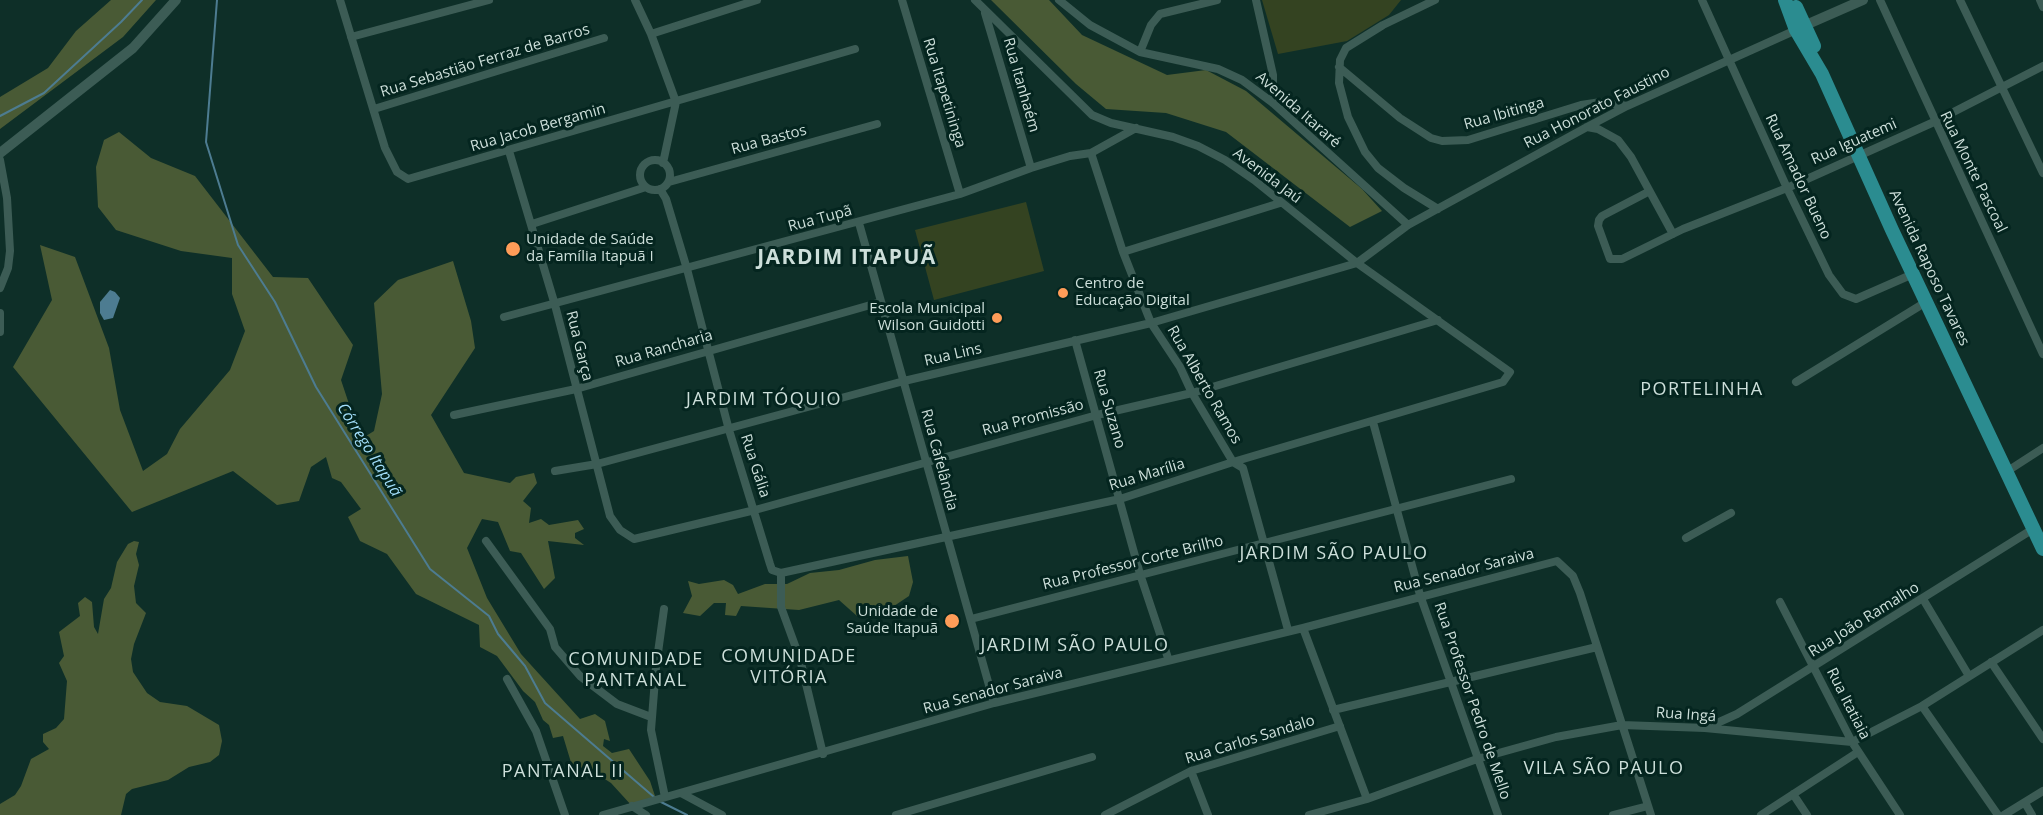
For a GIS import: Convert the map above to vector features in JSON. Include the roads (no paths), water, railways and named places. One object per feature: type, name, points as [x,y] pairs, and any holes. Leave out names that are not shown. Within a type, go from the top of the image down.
[{"type":"main road","points":[[1785,0],[1800,27]]},
{"type":"main road","points":[[1791,0],[1800,27]]},
{"type":"main road","name":"Avenida Raposo Tavares","points":[[1800,27],[1820,58],[1822,74],[1926,302],[2043,549]]},
{"type":"street","points":[[0,153],[133,48],[176,0]]},
{"type":"street","points":[[340,0],[374,109]]},
{"type":"street","points":[[351,37],[489,0]]},
{"type":"street","points":[[635,0],[651,34],[676,102],[663,163]]},
{"type":"street","points":[[651,34],[757,0]]},
{"type":"street","name":"Rua Itapetininga","points":[[902,0],[960,194]]},
{"type":"street","name":"Avenida Jaú","points":[[975,0],[1092,114],[1100,119],[1160,132],[1198,146],[1254,180],[1357,263],[1510,372]]},
{"type":"street","name":"Avenida Itararé","points":[[1059,0],[1090,25],[1140,51],[1228,72],[1273,103],[1408,225]]},
{"type":"street","points":[[1140,51],[1151,25],[1160,14],[1217,0]]},
{"type":"street","points":[[1256,0],[1273,75],[1273,103]]},
{"type":"street","points":[[1412,0],[1414,10]]},
{"type":"street","points":[[1435,0],[1354,42],[1346,48],[1339,67],[1341,96],[1365,152],[1378,168],[1404,188],[1438,209]]},
{"type":"street","name":"Rua Amador Bueno","points":[[1702,0],[1787,188],[1829,275],[1843,294],[1856,299],[1913,274]]},
{"type":"street","name":"Rua Honorato Faustino","points":[[1357,263],[1408,225],[1627,106],[1863,0]]},
{"type":"street","name":"Rua Monte Pascoal","points":[[1880,0],[1934,122],[2043,354]]},
{"type":"street","points":[[1960,0],[2043,173]]},
{"type":"street","points":[[2040,0],[2043,7]]},
{"type":"street","name":"Rua Itanhaém","points":[[984,9],[1031,168]]},
{"type":"street","name":"Rua Sebastião Ferraz de Barros","points":[[374,109],[604,38]]},
{"type":"street","name":"Rua Jacob Bergamin","points":[[374,109],[392,165],[397,172],[408,179],[855,49]]},
{"type":"street","name":"Rua Iguatemi","points":[[1648,192],[1602,216],[1598,226],[1607,255],[1614,260],[1622,259],[1672,234],[1787,188],[1934,122],[2043,66]]},
{"type":"street","name":"Rua Ibitinga","points":[[1339,67],[1400,118],[1431,138],[1442,141],[1476,138],[1581,105],[1601,102],[1627,106]]},
{"type":"street","name":"Rua Bastos","points":[[669,182],[877,124]]},
{"type":"street","points":[[1587,127],[1598,129],[1618,140],[1631,157],[1672,234]]},
{"type":"street","name":"Rua Tupã","points":[[504,317],[960,194],[1031,168],[1070,156],[1091,153],[1136,128]]},
{"type":"street","name":"Rua Garça","points":[[509,151],[555,304],[576,389],[614,523],[634,539]]},
{"type":"street","name":"Rua Alberto Ramos","points":[[1091,153],[1123,252],[1151,323],[1180,367],[1192,393],[1233,462],[1243,468],[1288,630]]},
{"type":"street","points":[[0,159],[7,198],[10,251],[8,268],[0,288]]},
{"type":"street","points":[[532,224],[646,187],[660,189],[669,182],[670,173],[663,163],[651,161],[644,166],[640,175],[646,187]]},
{"type":"street","name":"Rua Gália","points":[[660,189],[666,199],[687,269],[710,350],[729,430],[772,570],[781,573]]},
{"type":"street","points":[[1123,252],[1280,203]]},
{"type":"street","name":"Rua Cafelândia","points":[[859,223],[945,538],[971,619],[994,703]]},
{"type":"street","name":"Rua Lins","points":[[555,471],[597,465],[904,381],[1151,323],[1357,263]]},
{"type":"street","name":"Rua Rancharia","points":[[454,415],[576,389],[881,302]]},
{"type":"street","points":[[1796,382],[1926,302]]},
{"type":"street","points":[[0,313],[0,332]]},
{"type":"street","name":"Rua Promissão","points":[[634,539],[755,510],[1097,415],[1192,393],[1438,320]]},
{"type":"street","name":"Rua Suzano","points":[[1075,340],[1140,574],[1168,658]]},
{"type":"street","name":"Rua Marília","points":[[781,573],[1120,499],[1233,462],[1503,382],[1510,372]]},
{"type":"street","name":"Rua Professor Pedro de Mello","points":[[1373,422],[1420,595],[1498,815]]},
{"type":"street","points":[[2006,472],[2043,448]]},
{"type":"street","name":"Rua Professor Corte Brilho","points":[[971,619],[1511,479]]},
{"type":"street","points":[[1686,538],[1731,513]]},
{"type":"street","name":"Rua João Ramalho","points":[[1705,728],[1737,714],[2033,529]]},
{"type":"street","points":[[486,541],[550,629],[555,647],[580,676],[617,705],[651,717]]},
{"type":"street","name":"Rua Senador Saraiva","points":[[603,815],[823,754],[994,703],[1168,658],[1303,628],[1420,595],[1557,561],[1573,576],[1597,647]]},
{"type":"street","points":[[781,573],[781,607],[800,659],[823,754]]},
{"type":"street","points":[[1923,599],[1969,676]]},
{"type":"street","name":"Rua Itatiaia","points":[[1780,602],[1852,742],[1900,815]]},
{"type":"street","points":[[664,609],[651,717],[655,755],[665,797]]},
{"type":"street","points":[[1303,628],[1366,799]]},
{"type":"street","points":[[1852,742],[1922,706],[2043,630]]},
{"type":"street","points":[[1333,710],[1597,647],[1651,815]]},
{"type":"street","points":[[1991,662],[2043,739]]},
{"type":"street","points":[[507,679],[536,731],[566,815]]},
{"type":"street","points":[[1922,706],[1998,815]]},
{"type":"street","name":"Rua Ingá","points":[[1309,815],[1366,799],[1477,759],[1556,737],[1622,725],[1705,728],[1852,742]]},
{"type":"street","name":"Rua Carlos Sandalo","points":[[1106,815],[1191,771],[1340,726]]},
{"type":"street","points":[[1761,815],[1858,752]]},
{"type":"street","points":[[896,815],[1092,757]]},
{"type":"street","points":[[1191,771],[1208,815]]},
{"type":"street","points":[[2004,815],[2043,791]]},
{"type":"street","points":[[681,793],[722,815]]},
{"type":"street","points":[[1793,794],[1807,815]]},
{"type":"street","points":[[2025,802],[2032,815]]},
{"type":"street","points":[[632,806],[646,815]]},
{"type":"street","points":[[1613,815],[1648,806]]},
{"type":"water","points":[[110,290],[120,298],[113,318],[104,320],[100,313],[100,302]]},
{"type":"waterway","points":[[0,116],[44,93],[142,0]]},
{"type":"waterway","name":"Córrego Itapuã","points":[[217,0],[206,142],[238,245],[275,302],[316,387],[430,569],[489,616],[498,634],[525,666],[545,703],[654,797]]},
{"type":"waterway","name":"Córrego Itapuã","points":[[661,802],[687,815]]},
{"type":"place","name":"Unidade de Saúde da Família Itapuã I","points":[[513,249]]},
{"type":"place","name":"Centro de Educação Digital","points":[[1063,293]]},
{"type":"place","name":"Escola Municipal Wilson Guidotti","points":[[997,318]]},
{"type":"place","name":"Unidade de Saúde Itapuã","points":[[952,621]]},
{"type":"district","name":"JARDIM ITAPUÃ","points":[[847,258]]},
{"type":"district","name":"PORTELINHA","points":[[1702,390]]},
{"type":"district","name":"JARDIM TÓQUIO","points":[[764,400]]},
{"type":"district","name":"JARDIM SÃO PAULO","points":[[1334,554]]},
{"type":"district","name":"JARDIM SÃO PAULO","points":[[1075,646]]},
{"type":"district","name":"COMUNIDADE VITÓRIA","points":[[789,667]]},
{"type":"district","name":"COMUNIDADE PANTANAL","points":[[636,670]]},
{"type":"district","name":"VILA SÃO PAULO","points":[[1604,769]]},
{"type":"district","name":"PANTANAL II","points":[[563,772]]}]
